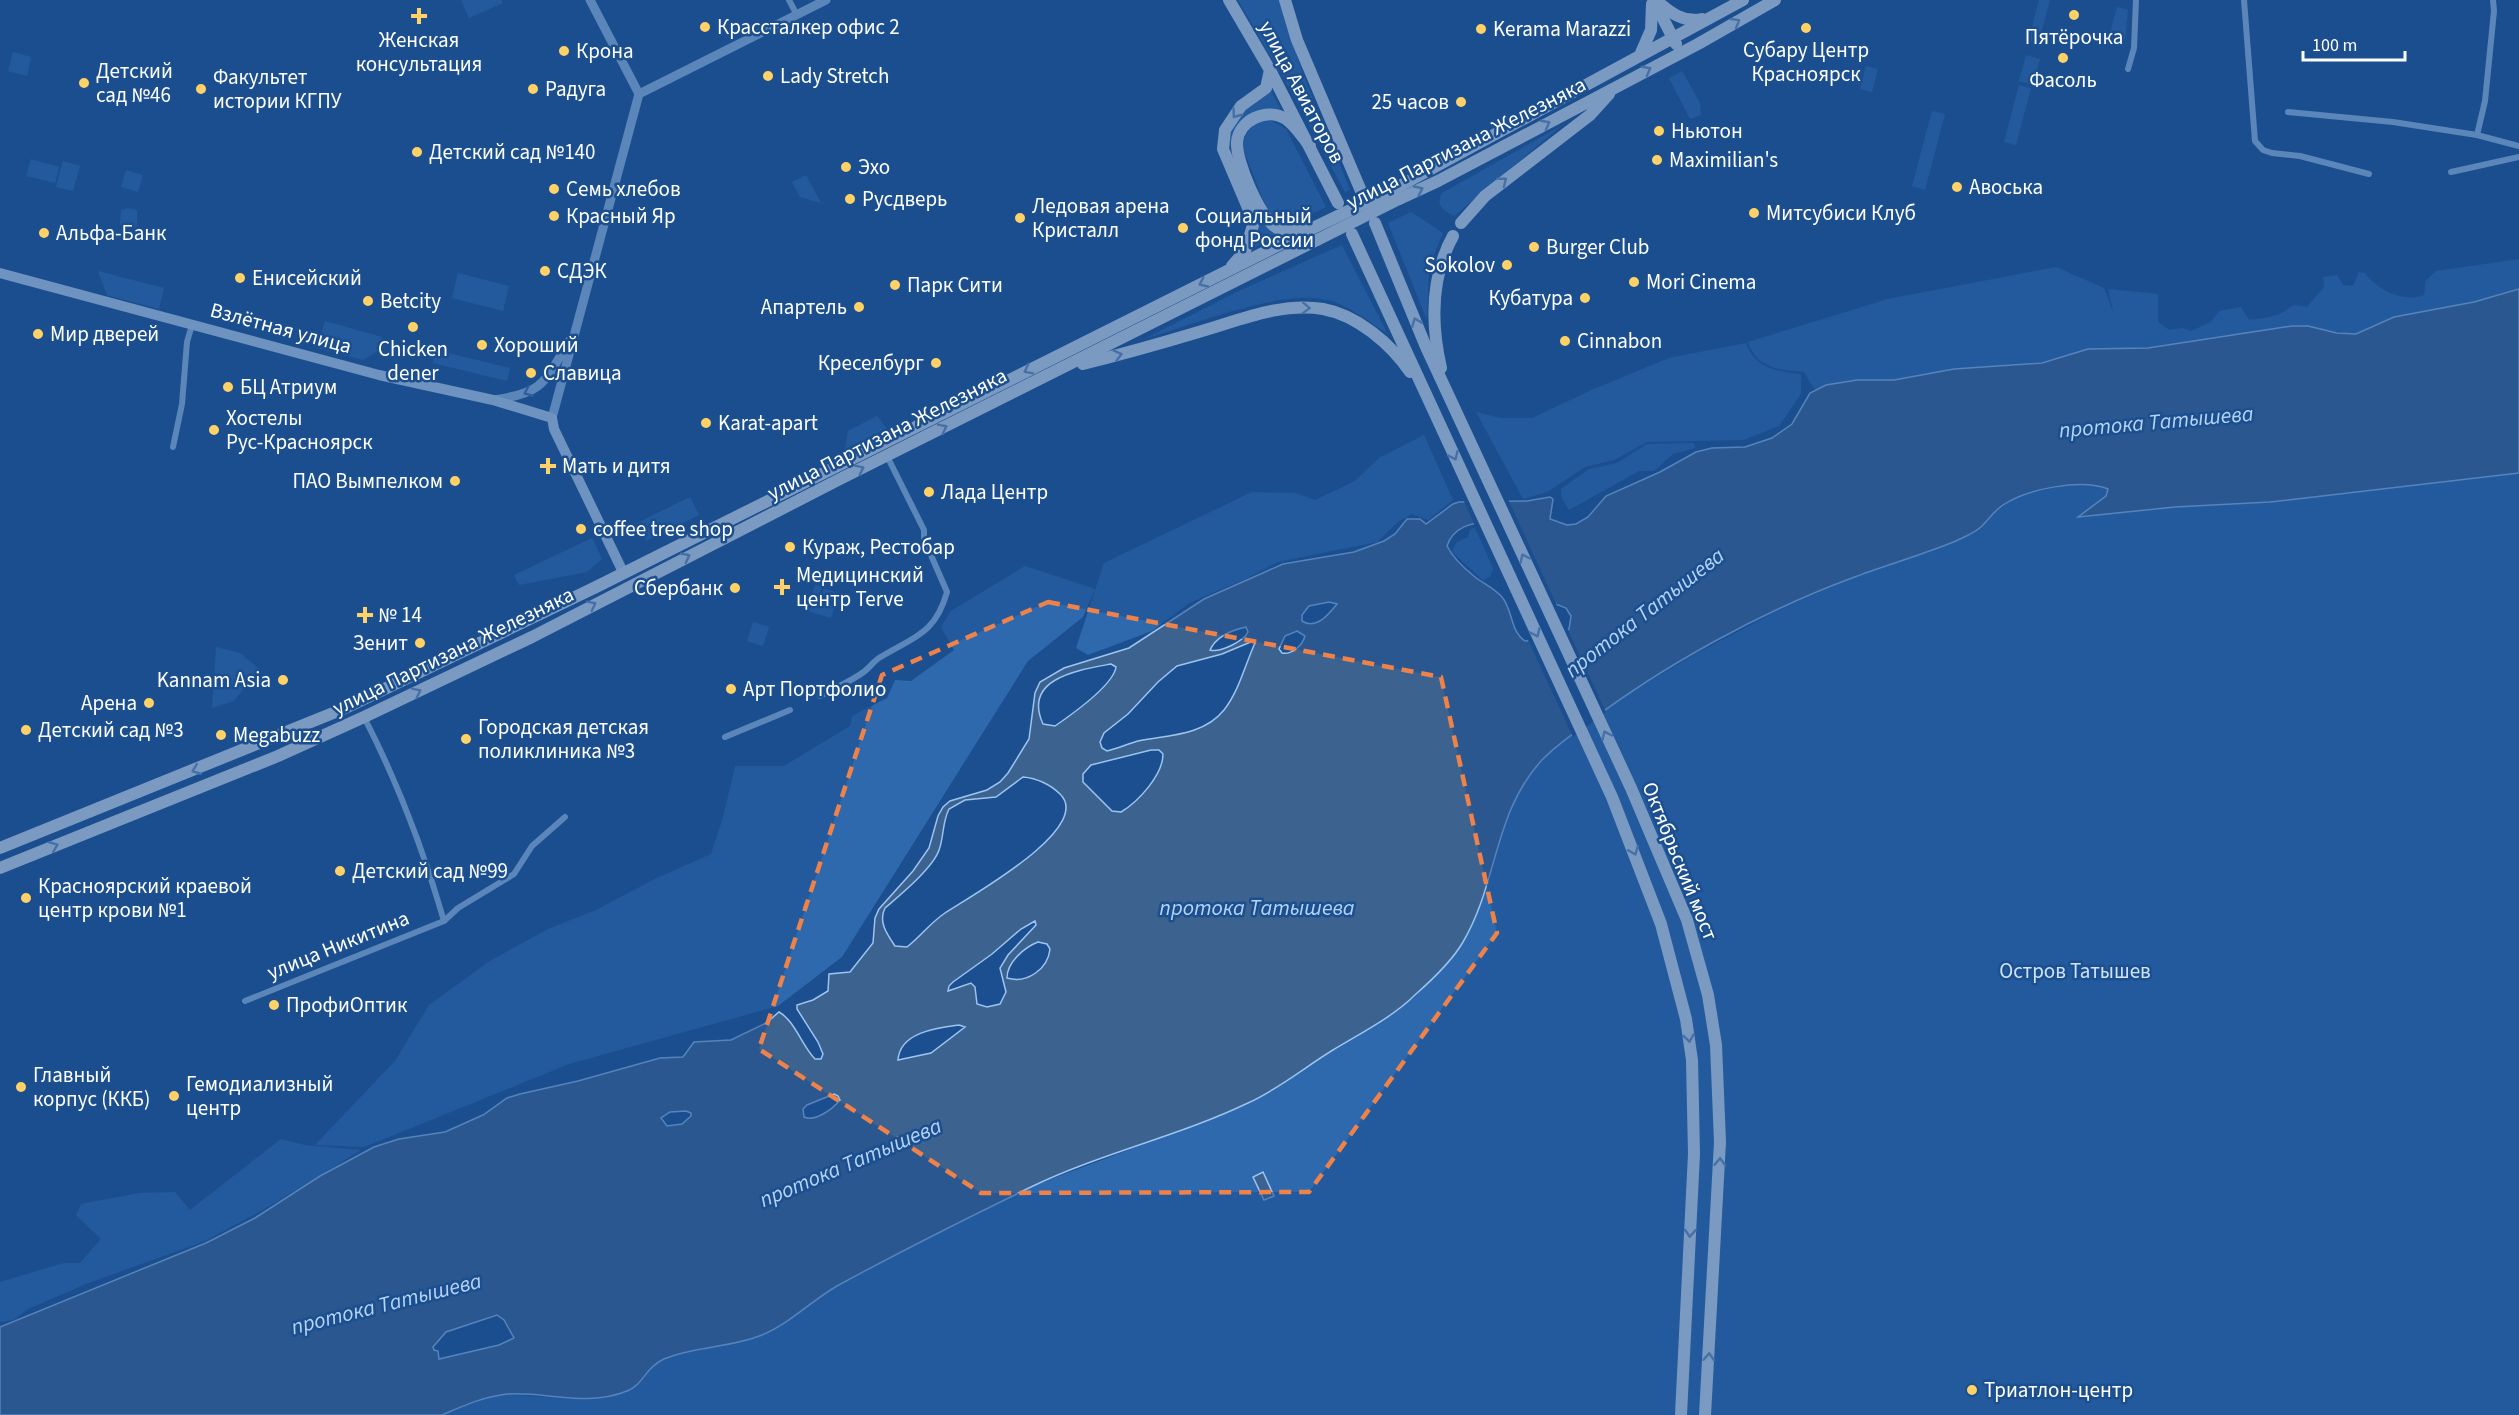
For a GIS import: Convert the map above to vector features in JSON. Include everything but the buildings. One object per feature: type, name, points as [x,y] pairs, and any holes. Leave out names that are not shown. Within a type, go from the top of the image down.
[{"type":"main road","name":"улица Авиаторов","points":[[1230,0],[1270,70],[1338,203]]},
{"type":"main road","name":"улица Авиаторов","points":[[1285,0],[1298,40],[1361,191]]},
{"type":"main road","points":[[1654,0],[1685,20],[1712,17]]},
{"type":"main road","points":[[1654,0],[1680,52]]},
{"type":"main road","points":[[1640,55],[1651,30],[1654,0]]},
{"type":"main road","name":"улица Партизана Железняка","points":[[0,868],[278,756],[532,637],[1061,369],[1396,194],[1640,55],[1743,0]]},
{"type":"main road","name":"улица Партизана Железняка","points":[[1396,194],[1438,181],[1775,0]]},
{"type":"main road","points":[[1222,274],[1245,251],[1254,222],[1223,149],[1225,130],[1241,106],[1266,88],[1270,70]]},
{"type":"main road","points":[[1461,223],[1485,196],[1590,115],[1614,88]]},
{"type":"main road","points":[[1310,146],[1289,121],[1275,115],[1259,116],[1250,120],[1240,132],[1237,140],[1239,159],[1267,219],[1278,228],[1314,235]]},
{"type":"main road","points":[[1375,223],[1448,395]]},
{"type":"main road","points":[[1352,234],[1430,403]]},
{"type":"main road","name":"улица Партизана Железняка","points":[[0,848],[269,741],[418,674],[1222,274],[1314,235]]},
{"type":"main road","points":[[1448,395],[1436,344],[1434,323],[1439,266],[1453,236]]},
{"type":"main road","name":"Взлётная улица","points":[[0,273],[379,375],[493,400],[552,418]]},
{"type":"main road","points":[[1061,369],[1123,354],[1267,312],[1299,308],[1324,309],[1345,316],[1382,341],[1398,356],[1430,403]]},
{"type":"main road","name":"Октябрьский мост","points":[[1448,395],[1631,788],[1687,920],[1708,995],[1716,1045],[1720,1142],[1705,1415]]},
{"type":"main road","name":"Октябрьский мост","points":[[1430,403],[1612,797],[1661,924],[1686,1019],[1692,1060],[1694,1154],[1681,1415]]},
{"type":"main road","points":[[552,418],[554,429],[583,493],[623,572],[634,584]]},
{"type":"main road","points":[[269,741],[268,748],[278,756]]},
{"type":"main road","points":[[226,758],[235,762],[235,774]]},
{"type":"street","points":[[552,418],[639,94],[590,0]]},
{"type":"street","points":[[789,0],[797,15]]},
{"type":"street","points":[[639,94],[826,0]]},
{"type":"street","points":[[2128,69],[2134,48],[2136,0]]},
{"type":"street","points":[[2244,0],[2255,141],[2263,150],[2272,153],[2300,156],[2368,174]]},
{"type":"street","points":[[2476,135],[2485,101],[2494,11],[2493,0]]},
{"type":"street","points":[[2288,112],[2392,122],[2476,135],[2519,146]]},
{"type":"street","points":[[2451,172],[2519,157]]},
{"type":"street","points":[[0,279],[25,280]]},
{"type":"street","points":[[173,447],[182,405],[187,342],[192,325]]},
{"type":"street","points":[[493,400],[534,391],[542,384],[574,332]]},
{"type":"street","points":[[820,696],[865,671],[878,659],[908,644],[940,614],[947,592],[924,539],[924,530],[886,456]]},
{"type":"street","points":[[725,737],[790,710]]},
{"type":"street","points":[[364,717],[421,852],[444,921]]},
{"type":"street","name":"улица Никитина","points":[[245,1000],[444,921],[458,908],[514,874],[532,846],[565,817]]},
{"type":"highlighted area","points":[[1048,602],[1441,677],[1497,933],[1309,1192],[981,1193],[759,1049],[882,675]]},
{"type":"green space","points":[[461,0],[501,0],[503,3],[469,18]]},
{"type":"green space","points":[[1238,0],[1279,0],[1301,69],[1350,190],[1345,192]]},
{"type":"green space","points":[[2039,0],[2050,0],[2038,44],[2028,41]]},
{"type":"green space","points":[[2117,7],[2128,10],[2125,41],[2109,37]]},
{"type":"green space","points":[[13,52],[31,57],[27,76],[8,71]]},
{"type":"green space","points":[[2026,55],[2040,59],[2033,85],[2019,81]]},
{"type":"green space","points":[[1866,66],[1878,69],[1872,92],[1860,89]]},
{"type":"green space","points":[[1682,71],[1700,103],[1701,115],[1690,119],[1669,78]]},
{"type":"green space","points":[[2019,85],[2031,88],[2016,145],[2004,142]]},
{"type":"green space","points":[[1270,89],[1282,112],[1234,134],[1231,148],[1228,147],[1237,119],[1247,107]]},
{"type":"green space","points":[[1932,111],[1945,114],[1925,190],[1912,186]]},
{"type":"green space","points":[[1268,119],[1286,129],[1326,207],[1293,223],[1273,217],[1266,207],[1242,146],[1250,128]]},
{"type":"green space","points":[[1561,126],[1454,216],[1442,208],[1440,198],[1442,193]]},
{"type":"green space","points":[[31,159],[59,167],[55,183],[26,176]]},
{"type":"green space","points":[[63,161],[80,166],[73,191],[56,187]]},
{"type":"green space","points":[[126,170],[143,175],[138,192],[121,187]]},
{"type":"green space","points":[[806,175],[821,203],[800,197],[792,182]]},
{"type":"green space","points":[[1251,200],[1265,225],[1278,236],[1253,248],[1259,223]]},
{"type":"green space","points":[[128,208],[137,210],[137,226],[134,229],[120,225],[121,210]]},
{"type":"green space","points":[[1411,212],[1443,233],[1429,266],[1427,320],[1388,223]]},
{"type":"green space","points":[[1342,245],[1387,333],[1340,304],[1322,299],[1303,298],[1258,304],[1144,339],[1241,290]]},
{"type":"green space","points":[[2519,259],[2519,289],[2474,302],[2394,317],[2356,334],[2324,330],[2271,329],[2148,348],[2088,349],[2053,361],[1954,369],[1894,380],[1857,380],[1814,389],[1804,372],[1770,366],[1757,357],[1748,342],[1888,299],[2056,267],[2104,288],[2114,314],[2108,289],[2158,294],[2158,322],[2169,330],[2183,328],[2191,331],[2211,322],[2219,311],[2241,307],[2249,320],[2267,318],[2293,305],[2307,307],[2324,287],[2323,277],[2337,275],[2343,285],[2353,286],[2359,272],[2365,273],[2384,290],[2400,296],[2416,297],[2424,295],[2426,280],[2436,271]]},
{"type":"green space","points":[[98,271],[164,288],[159,309],[107,295]]},
{"type":"green space","points":[[458,273],[509,286],[503,311],[452,298]]},
{"type":"green space","points":[[325,321],[382,337],[378,351],[363,360],[317,348]]},
{"type":"green space","points":[[1746,343],[1755,358],[1768,367],[1801,374],[1801,394],[1779,426],[1743,440],[1647,442],[1614,460],[1585,467],[1547,492],[1523,499],[1476,412],[1500,418],[1532,418],[1669,358]]},
{"type":"green space","points":[[436,350],[510,368],[507,381],[433,363]]},
{"type":"green space","points":[[877,416],[887,429],[845,449],[848,431]]},
{"type":"green space","points":[[1424,435],[1453,500],[1428,520],[1412,514],[1399,521],[1377,542],[1278,562],[1189,603],[1152,631],[1088,655],[1076,648],[1104,563],[1252,492],[1295,493],[1315,500],[1355,481],[1379,458]]},
{"type":"green space","points":[[1694,443],[1695,448],[1673,454],[1654,471],[1639,471],[1569,510],[1562,498],[1561,489],[1589,469],[1617,463],[1647,444]]},
{"type":"green space","name":"Остров Татышев","points":[[2519,473],[2519,1415],[442,1415],[471,1403],[505,1394],[570,1399],[641,1379],[651,1367],[671,1357],[763,1335],[833,1289],[937,1233],[1038,1184],[1208,1120],[1249,1103],[1278,1087],[1412,999],[1451,959],[1462,944],[1486,891],[1507,814],[1526,780],[1554,748],[1612,704],[1697,653],[1781,609],[1849,579],[1951,543],[1972,533],[2006,502],[2026,494],[2058,487],[2083,484],[2098,485],[2108,489],[2106,496],[2079,517],[2175,507],[2270,502]]},
{"type":"green space","points":[[690,497],[699,515],[646,541],[637,523]]},
{"type":"green space","points":[[1475,528],[1493,568],[1490,577],[1483,580],[1452,552],[1456,543],[1468,537],[1470,529]]},
{"type":"green space","points":[[592,538],[602,559],[587,572],[519,585],[514,575]]},
{"type":"green space","points":[[1025,566],[1095,589],[1083,617],[1028,661],[842,957],[778,1006],[569,1064],[364,1147],[315,1145],[395,1061],[429,1005],[490,961],[548,929],[596,910],[655,879],[711,854],[723,818],[735,766],[784,766],[850,726],[852,716],[887,698],[895,680],[911,681],[954,650],[941,627],[951,611]]},
{"type":"green space","points":[[815,585],[822,586],[817,601],[835,606],[831,618],[807,611]]},
{"type":"green space","points":[[823,590],[846,595],[842,608],[838,604],[822,599]]},
{"type":"green space","points":[[753,622],[769,627],[763,646],[747,641]]},
{"type":"green space","points":[[216,647],[240,653],[259,669],[234,701],[212,708]]},
{"type":"green space","points":[[281,1139],[305,1145],[361,1150],[266,1208],[205,1241],[86,1284],[28,1309],[13,1320],[0,1322],[0,1282],[64,1263],[80,1263],[101,1239],[76,1215],[81,1204],[139,1193],[175,1192],[190,1210]]},
{"type":"water","name":"протока Татышева","points":[[2519,289],[2519,473],[2270,502],[2175,507],[2078,517],[2106,496],[2108,489],[2084,485],[2055,487],[2013,499],[2000,507],[1979,528],[1956,541],[1818,591],[1749,623],[1649,680],[1571,735],[1542,760],[1514,802],[1483,896],[1463,942],[1442,970],[1397,1010],[1259,1097],[1222,1115],[1059,1174],[1033,1186],[837,1286],[781,1325],[762,1335],[664,1359],[652,1367],[637,1385],[612,1396],[583,1398],[523,1394],[499,1395],[442,1415],[0,1415],[0,1327],[206,1243],[255,1218],[320,1176],[374,1147],[399,1139],[445,1132],[483,1115],[507,1098],[520,1094],[578,1081],[660,1058],[683,1057],[694,1042],[731,1040],[766,1023],[779,1012],[790,1021],[815,1059],[821,1059],[823,1054],[818,1042],[797,1009],[797,1005],[813,1000],[828,991],[829,974],[850,972],[873,943],[875,918],[879,909],[913,871],[929,848],[938,816],[943,807],[950,801],[987,790],[1000,782],[1008,773],[1029,739],[1035,693],[1040,682],[1064,668],[1129,648],[1204,599],[1283,564],[1354,552],[1384,541],[1395,534],[1407,519],[1420,519],[1426,524],[1459,502],[1527,501],[1550,497],[1553,499],[1550,519],[1567,525],[1576,524],[1588,517],[1606,496],[1660,472],[1696,452],[1712,448],[1745,447],[1772,438],[1792,424],[1810,393],[1826,385],[1857,380],[1894,380],[1954,369],[2042,363],[2088,349],[2148,348],[2292,326],[2308,326],[2337,333],[2356,334],[2394,317],[2474,302]],"holes":[[[1491,520],[1510,526],[1550,602],[1566,608],[1571,616],[1569,629],[1556,639],[1525,641],[1520,637],[1502,597],[1467,570],[1447,546],[1459,530]],[[1329,602],[1337,604],[1326,617],[1317,622],[1312,624],[1302,621],[1302,615],[1309,606]],[[1246,627],[1248,632],[1231,646],[1220,650],[1210,650],[1216,641],[1230,632]],[[1297,631],[1305,636],[1296,649],[1289,653],[1282,653],[1279,649],[1285,636]],[[1253,641],[1255,643],[1234,695],[1216,719],[1184,733],[1138,741],[1107,751],[1102,748],[1100,742],[1104,733],[1128,714],[1158,682],[1177,666],[1222,654]],[[1111,664],[1116,667],[1107,683],[1081,708],[1055,726],[1043,724],[1039,708],[1040,696],[1047,686],[1070,673]],[[1151,750],[1159,750],[1163,754],[1159,771],[1154,779],[1135,802],[1121,812],[1112,811],[1083,782],[1083,774],[1091,765]],[[1023,777],[1038,780],[1052,788],[1060,794],[1066,808],[1060,825],[1045,843],[1024,861],[940,917],[907,947],[895,946],[883,923],[885,908],[915,881],[936,857],[949,809],[965,800],[996,797]],[[1035,921],[1036,925],[1008,955],[1000,968],[1006,992],[1000,1004],[987,1007],[977,1004],[975,987],[971,983],[948,991],[953,982],[992,954],[1021,929]],[[1038,942],[1047,944],[1050,949],[1041,969],[1022,979],[1007,978],[1010,966],[1022,951]],[[959,1025],[965,1027],[931,1053],[898,1060],[905,1043],[912,1037],[931,1030]],[[834,1094],[838,1096],[840,1100],[824,1114],[813,1118],[804,1117],[803,1109],[807,1105]],[[670,1112],[691,1113],[691,1116],[682,1124],[667,1126],[661,1118]],[[497,1315],[504,1320],[514,1338],[499,1345],[439,1359],[438,1351],[433,1347],[446,1332]]]},
{"type":"water","points":[[1263,1172],[1274,1196],[1264,1200],[1253,1177]]},
{"type":"pier","points":[[1463,499],[1508,499],[1558,608],[1548,605],[1508,528],[1491,523],[1475,526]]},
{"type":"pier","points":[[1566,626],[1606,712],[1573,737],[1527,638],[1555,636]]},
{"type":"place","name":"Пятёрочка","points":[[2074,15]]},
{"type":"place","name":"Женская консультация","points":[[419,16]]},
{"type":"place","name":"Крассталкер офис 2","points":[[705,27]]},
{"type":"place","name":"Субару Центр Красноярск","points":[[1806,28]]},
{"type":"place","name":"Kerama Marazzi","points":[[1481,29]]},
{"type":"place","name":"Крона","points":[[564,51]]},
{"type":"place","name":"Фасоль","points":[[2063,58]]},
{"type":"place","name":"Lady Stretch","points":[[768,76]]},
{"type":"place","name":"Детский сад №46","points":[[84,83]]},
{"type":"place","name":"Факультет истории КГПУ","points":[[201,89]]},
{"type":"place","name":"Радуга","points":[[533,89]]},
{"type":"place","name":"25 часов","points":[[1461,102]]},
{"type":"place","name":"Ньютон","points":[[1659,131]]},
{"type":"place","name":"Детский сад №140","points":[[417,152]]},
{"type":"place","name":"Maximilian's","points":[[1657,160]]},
{"type":"place","name":"Эхо","points":[[846,167]]},
{"type":"place","name":"Авоська","points":[[1957,187]]},
{"type":"place","name":"Семь хлебов","points":[[554,189]]},
{"type":"place","name":"Русдверь","points":[[850,199]]},
{"type":"place","name":"Митсубиси Клуб","points":[[1754,213]]},
{"type":"place","name":"Красный Яр","points":[[554,216]]},
{"type":"place","name":"Ледовая арена Кристалл","points":[[1020,218]]},
{"type":"place","name":"Социальный фонд России","points":[[1183,228]]},
{"type":"place","name":"Альфа-Банк","points":[[44,233]]},
{"type":"place","name":"Burger Club","points":[[1534,247]]},
{"type":"place","name":"Sokolov","points":[[1507,265]]},
{"type":"place","name":"СДЭК","points":[[545,271]]},
{"type":"place","name":"Енисейский","points":[[240,278]]},
{"type":"place","name":"Mori Cinema","points":[[1634,282]]},
{"type":"place","name":"Парк Сити","points":[[895,285]]},
{"type":"place","name":"Кубатура","points":[[1585,298]]},
{"type":"place","name":"Betcity","points":[[368,301]]},
{"type":"place","name":"Апартель","points":[[859,307]]},
{"type":"place","name":"Chicken dener","points":[[413,327]]},
{"type":"place","name":"Мир дверей","points":[[38,334]]},
{"type":"place","name":"Cinnabon","points":[[1565,341]]},
{"type":"place","name":"Хороший","points":[[482,345]]},
{"type":"place","name":"Креселбург","points":[[936,363]]},
{"type":"place","name":"Славица","points":[[531,373]]},
{"type":"place","name":"БЦ Атриум","points":[[228,387]]},
{"type":"place","name":"Karat-apart","points":[[706,423]]},
{"type":"place","name":"Хостелы Рус-Красноярск","points":[[214,430]]},
{"type":"place","name":"Мать и дитя","points":[[548,466]]},
{"type":"place","name":"ПАО Вымпелком","points":[[455,481]]},
{"type":"place","name":"Лада Центр","points":[[929,492]]},
{"type":"place","name":"coffee tree shop","points":[[581,529]]},
{"type":"place","name":"Кураж, Рестобар","points":[[790,547]]},
{"type":"place","name":"Медицинский центр Terve","points":[[782,587]]},
{"type":"place","name":"Сбербанк","points":[[735,588]]},
{"type":"place","name":"№ 14","points":[[365,615]]},
{"type":"place","name":"Зенит","points":[[420,643]]},
{"type":"place","name":"Kannam Asia","points":[[283,680]]},
{"type":"place","name":"Арт Портфолио","points":[[731,689]]},
{"type":"place","name":"Арена","points":[[149,703]]},
{"type":"place","name":"Детский сад №3","points":[[26,730]]},
{"type":"place","name":"Megabuzz","points":[[221,735]]},
{"type":"place","name":"Городская детская поликлиника №3","points":[[466,739]]},
{"type":"place","name":"Детский сад №99","points":[[340,871]]},
{"type":"place","name":"Красноярский краевой центр крови №1","points":[[26,898]]},
{"type":"place","name":"ПрофиОптик","points":[[274,1005]]},
{"type":"place","name":"Главный корпус (ККБ)","points":[[21,1087]]},
{"type":"place","name":"Гемодиализный центр","points":[[174,1096]]},
{"type":"place","name":"Триатлон-центр","points":[[1972,1390]]}]
